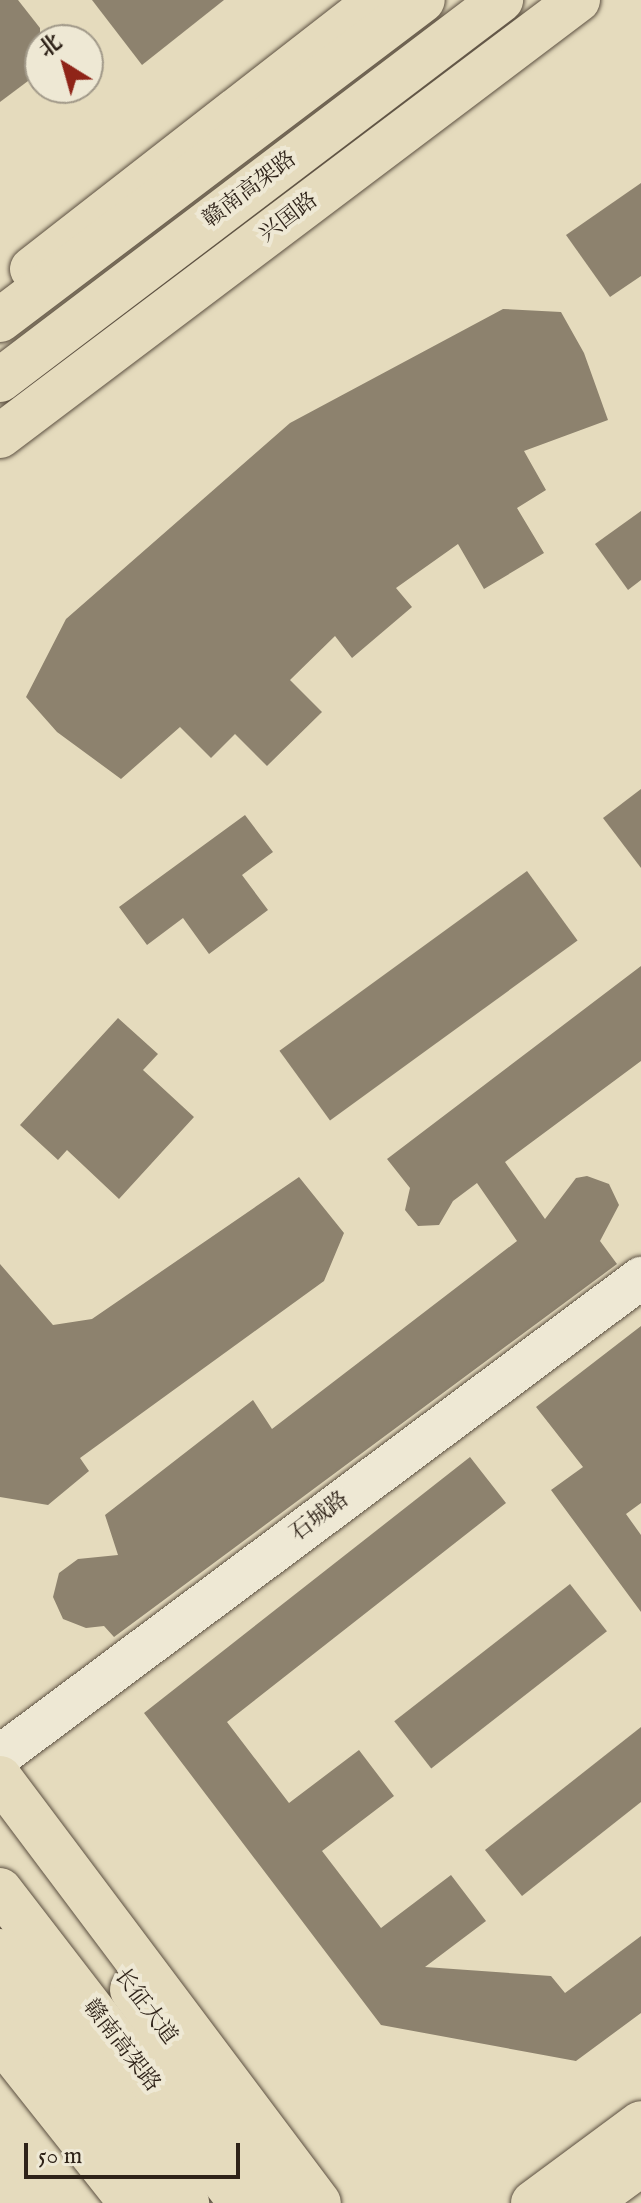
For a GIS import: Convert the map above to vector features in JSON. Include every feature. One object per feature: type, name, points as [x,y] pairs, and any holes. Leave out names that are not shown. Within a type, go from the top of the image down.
[{"type":"main road","points":[[0,294],[377,0]]},
{"type":"main road","points":[[0,320],[423,0]]},
{"type":"main road","name":"赣南高架路","points":[[0,380],[501,0]]},
{"type":"main road","name":"兴国路","points":[[0,436],[578,0]]},
{"type":"main road","points":[[0,1778],[319,2203]]},
{"type":"main road","name":"长征大道","points":[[0,1812],[290,2203]]},
{"type":"main road","name":"赣南高架路","points":[[0,1890],[241,2203]]},
{"type":"main road","name":"赣南高架路","points":[[0,1951],[187,2203]]},
{"type":"main road","points":[[0,1996],[156,2203]]},
{"type":"main road","points":[[0,2038],[131,2203]]},
{"type":"main road","points":[[533,2203],[641,2123]]},
{"type":"main road","points":[[588,2203],[641,2164]]},
{"type":"street","name":"石城路","points":[[0,1756],[641,1278]]},
{"type":"building","points":[[0,0],[18,0],[37,24],[24,24],[24,84],[0,102]]},
{"type":"building","points":[[92,0],[224,0],[142,65]]},
{"type":"building","points":[[641,183],[641,276],[610,297],[566,235]]},
{"type":"building","points":[[503,309],[561,312],[584,353],[608,420],[524,451],[546,490],[517,508],[544,553],[484,589],[458,544],[396,588],[412,607],[352,658],[335,636],[290,680],[322,712],[267,766],[235,734],[211,758],[180,727],[121,779],[57,732],[26,697],[66,619],[290,423]]},
{"type":"building","points":[[641,511],[641,580],[628,590],[595,544]]},
{"type":"building","points":[[641,789],[641,868],[603,818]]},
{"type":"building","points":[[245,815],[273,852],[242,875],[268,910],[209,954],[183,918],[147,945],[119,907]]},
{"type":"building","points":[[527,871],[578,941],[330,1120],[279,1051]]},
{"type":"building","points":[[641,966],[641,1061],[505,1162],[545,1219],[576,1178],[587,1176],[609,1184],[619,1205],[600,1241],[617,1264],[114,1637],[104,1626],[86,1628],[63,1619],[53,1597],[59,1573],[78,1559],[118,1555],[105,1515],[253,1400],[272,1429],[517,1241],[477,1183],[453,1201],[439,1225],[418,1226],[405,1210],[410,1188],[387,1159]]},
{"type":"building","points":[[118,1018],[158,1054],[143,1070],[194,1117],[119,1199],[67,1150],[58,1160],[20,1125]]},
{"type":"building","points":[[299,1177],[344,1233],[324,1281],[80,1458],[89,1471],[48,1505],[0,1497],[0,1264],[53,1325],[92,1319]]},
{"type":"building","points":[[641,1326],[641,1503],[626,1514],[641,1535],[641,1612],[551,1490],[583,1467],[536,1407]]},
{"type":"building","points":[[470,1457],[506,1503],[227,1722],[289,1803],[359,1750],[394,1796],[322,1851],[381,1928],[451,1875],[486,1921],[425,1967],[551,1976],[565,1993],[641,1936],[641,2013],[576,2061],[381,2025],[144,1713]]},
{"type":"building","points":[[570,1584],[607,1631],[431,1769],[394,1721]]},
{"type":"building","points":[[641,1727],[641,1802],[522,1896],[485,1850]]}]
